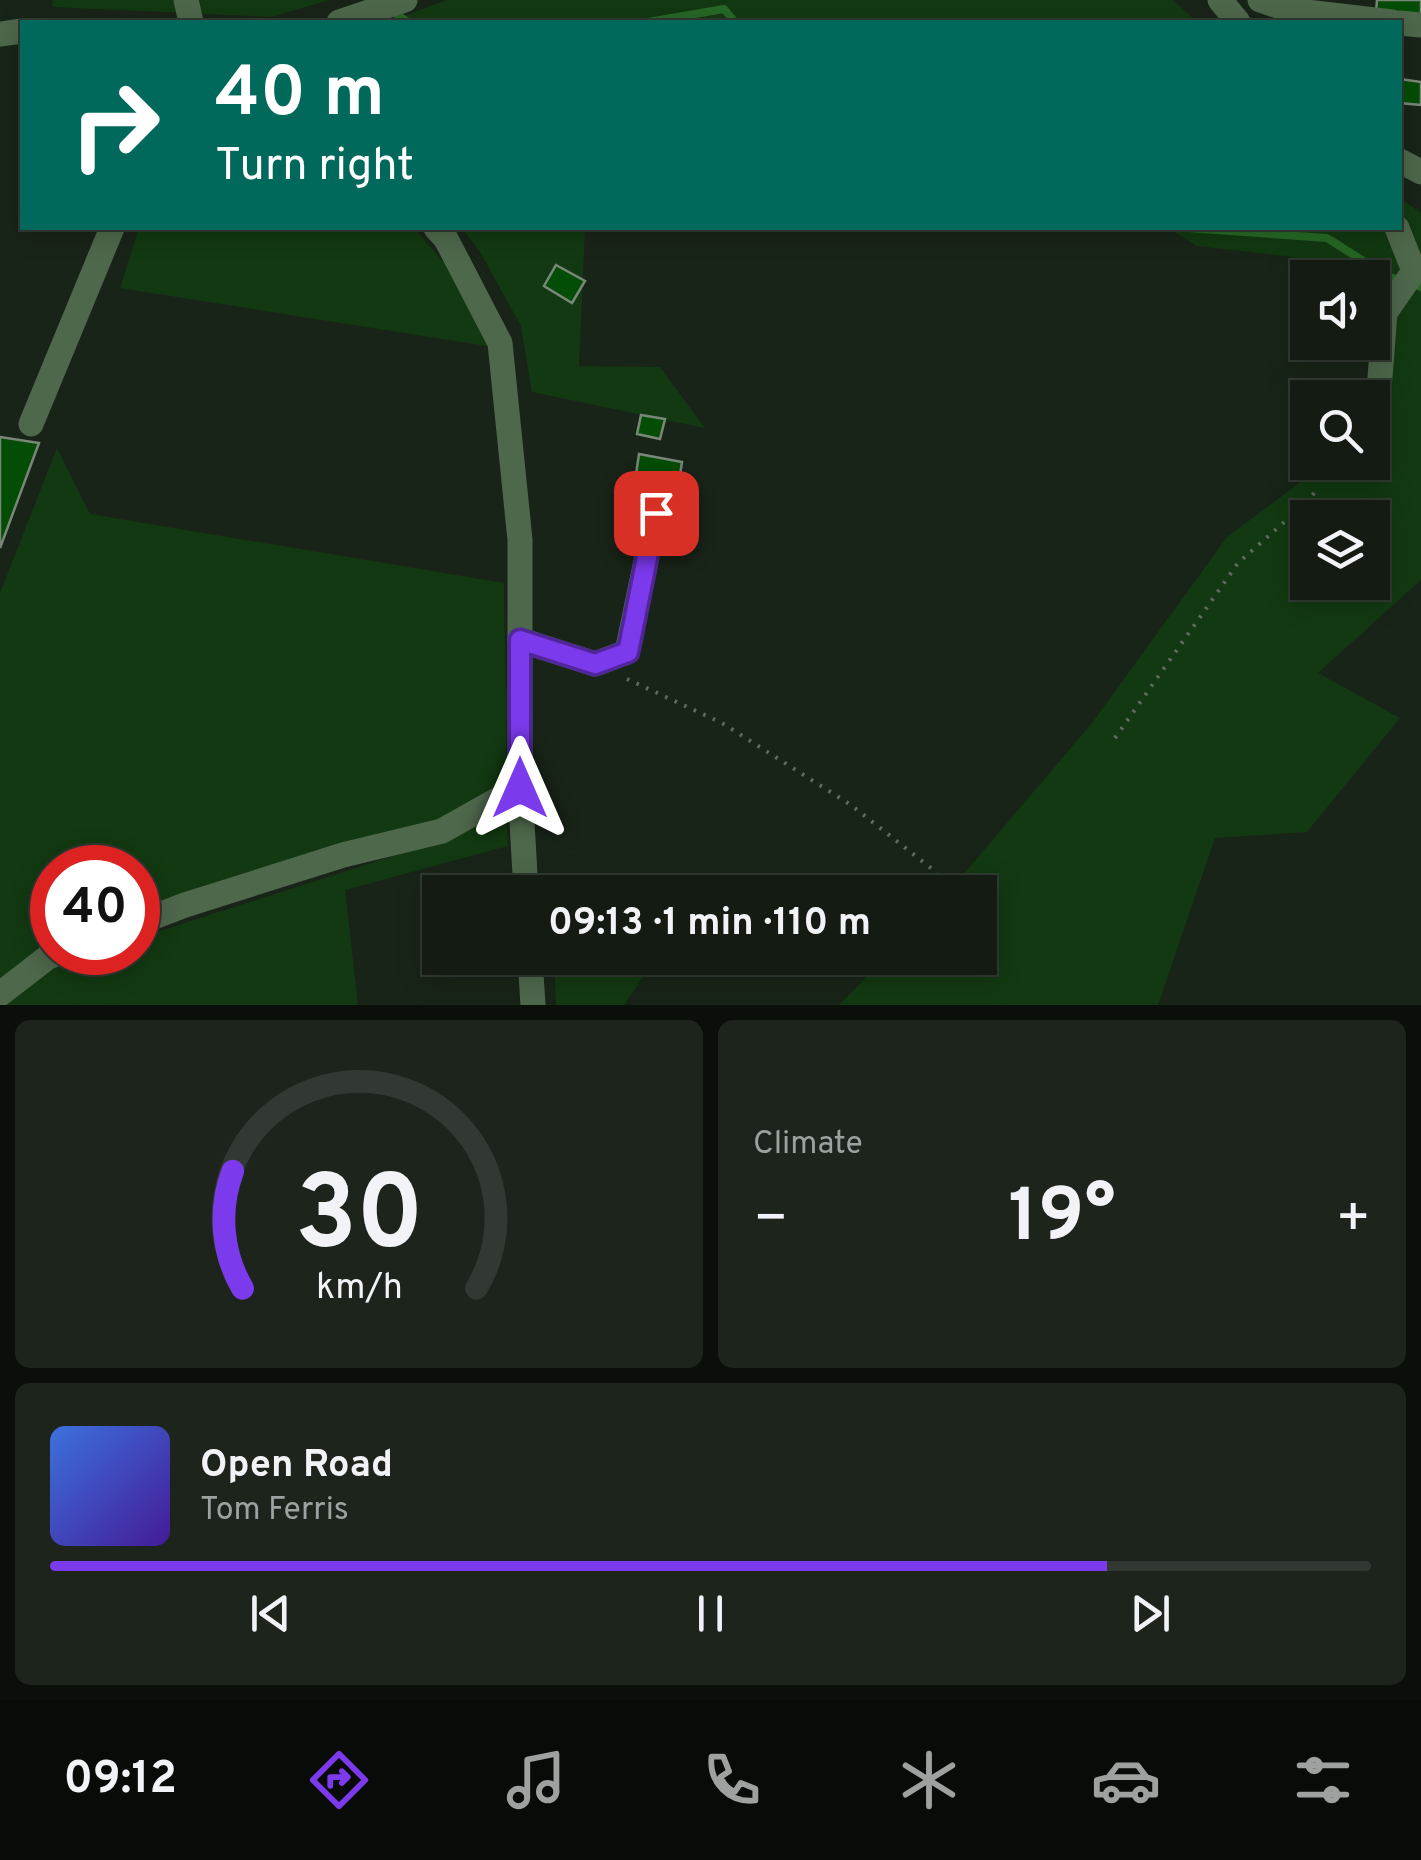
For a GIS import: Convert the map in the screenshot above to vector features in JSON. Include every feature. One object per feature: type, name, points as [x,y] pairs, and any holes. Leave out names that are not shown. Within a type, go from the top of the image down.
[{"type":"street","points":[[1220,0],[1236,20]]},
{"type":"street","points":[[1260,0],[1290,10],[1375,20]]},
{"type":"street","points":[[345,20],[392,5]]},
{"type":"street","points":[[31,424],[111,230]]},
{"type":"street","points":[[438,230],[500,342],[520,540],[520,788],[525,875]]},
{"type":"street","points":[[1380,380],[1385,314],[1418,271],[1398,230]]},
{"type":"street","points":[[520,640],[595,664],[628,652],[656,513]]},
{"type":"street","points":[[160,914],[343,856],[442,831],[520,788]]},
{"type":"street","points":[[0,994],[30,971]]},
{"type":"street","points":[[531,975],[533,1005]]},
{"type":"path","points":[[1115,738],[1238,563],[1307,502],[1324,480]]},
{"type":"path","points":[[595,664],[722,723],[851,805],[936,872]]},
{"type":"green space","points":[[52,0],[329,0],[272,17],[53,7]]},
{"type":"green space","points":[[447,0],[1173,0],[1195,20],[393,20]]},
{"type":"green space","points":[[1402,199],[1421,213],[1421,271],[1390,296],[1390,260],[1293,257],[1197,246],[1171,230],[1402,230]]},
{"type":"green space","points":[[138,230],[416,230],[447,266],[493,347],[120,288]]},
{"type":"green space","points":[[464,230],[585,230],[579,366],[660,367],[705,428],[532,392],[521,326]]},
{"type":"green space","points":[[1421,281],[1421,580],[1318,673],[1400,718],[1307,832],[1215,838],[1158,1005],[839,1005],[868,975],[997,975],[997,875],[963,875],[1092,723],[1227,537],[1302,481],[1390,480],[1395,316]]},
{"type":"green space","points":[[57,448],[90,514],[504,583],[507,787],[439,825],[160,911],[160,845],[30,845],[30,960],[0,981],[0,593]]},
{"type":"green space","points":[[505,806],[508,846],[345,890],[358,1005],[0,1005],[41,975],[160,975],[160,931],[443,840]]},
{"type":"green space","points":[[555,975],[644,975],[624,1005],[556,1005]]},
{"type":"building","points":[[1377,0],[1421,0],[1421,16],[1376,13]]},
{"type":"building","points":[[1402,79],[1421,82],[1421,105],[1402,103]]},
{"type":"building","points":[[556,265],[585,281],[572,303],[544,286]]},
{"type":"building","points":[[641,415],[665,419],[660,439],[637,434]]},
{"type":"building","points":[[0,437],[39,443],[0,548]]},
{"type":"building","points":[[639,454],[682,462],[678,488],[664,486],[662,500],[647,498],[649,483],[635,481]]},
{"type":"waterway","points":[[660,20],[724,9],[733,20]]},
{"type":"waterway","points":[[392,11],[405,20]]},
{"type":"waterway","points":[[1216,230],[1327,238],[1387,276],[1421,287]]},
{"type":"route","points":[[520,788],[520,640],[595,664],[628,652],[656,513]]}]
